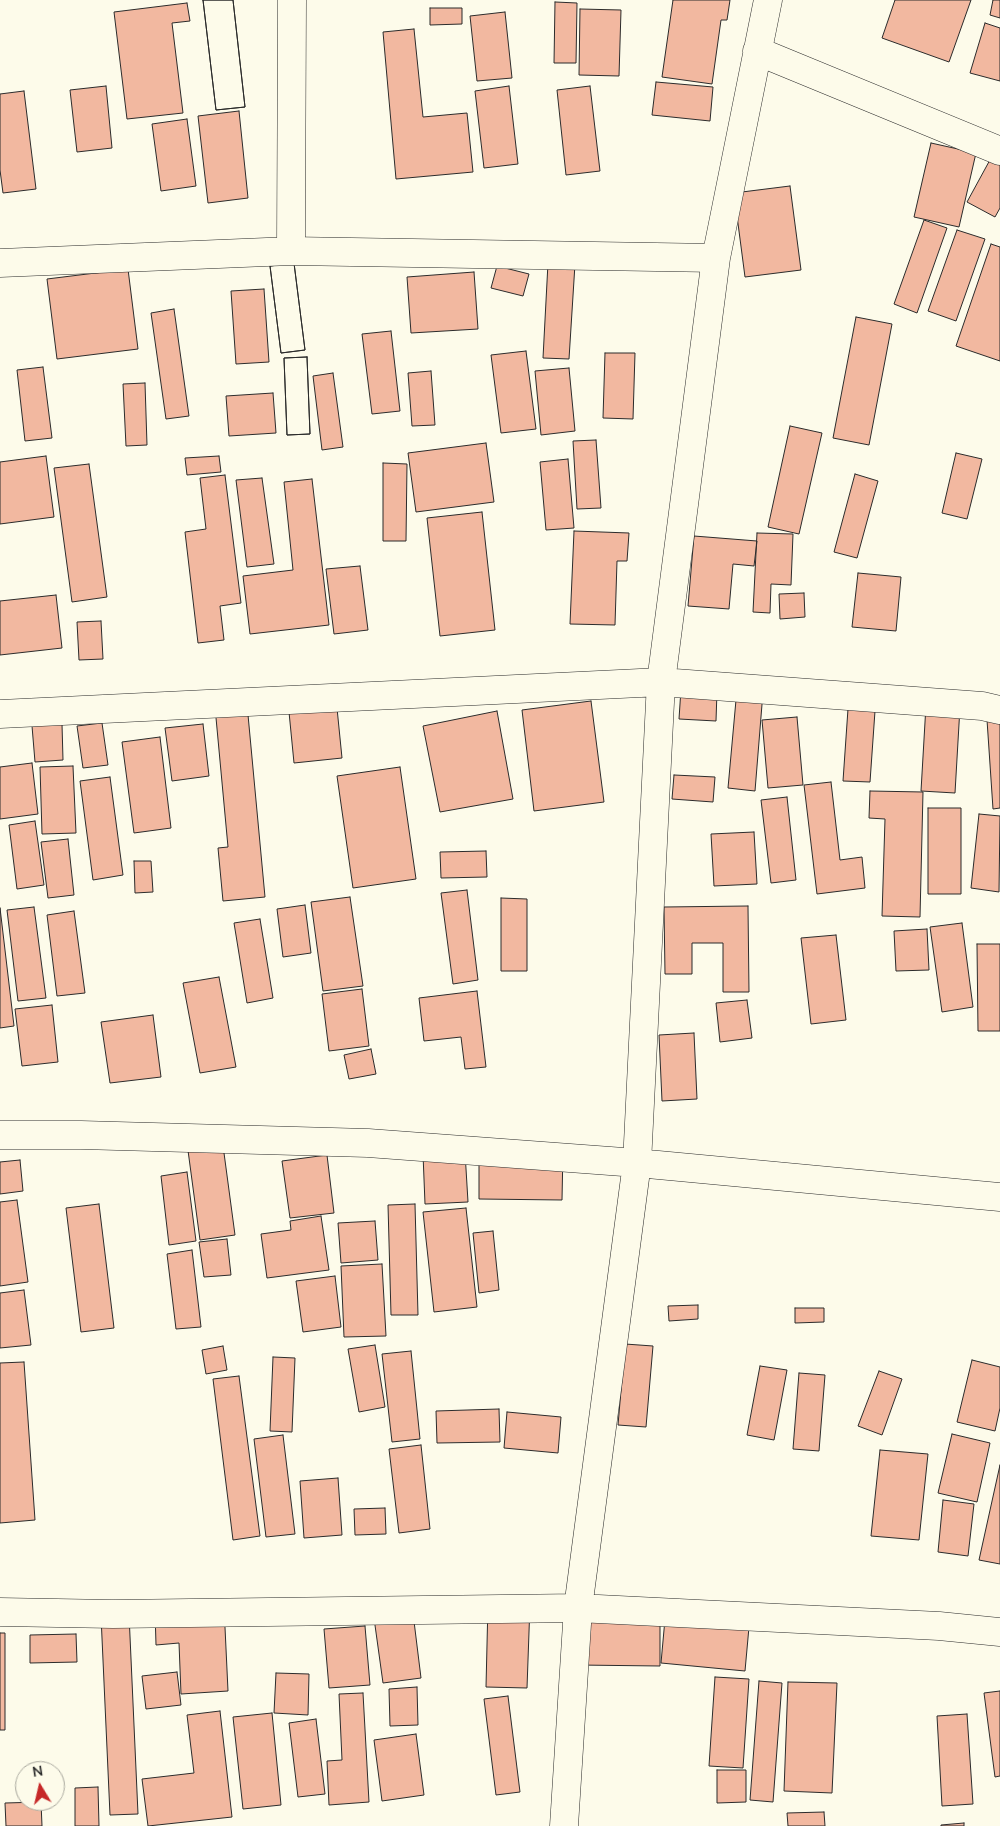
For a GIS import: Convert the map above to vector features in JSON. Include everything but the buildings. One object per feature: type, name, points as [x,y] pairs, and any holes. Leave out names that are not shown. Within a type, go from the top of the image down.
[{"type":"street","points":[[291,251],[292,0]]},
{"type":"street","points":[[564,1826],[578,1608],[637,1163],[661,682],[716,258],[768,0]]},
{"type":"street","points":[[757,51],[1000,151]]},
{"type":"street","points":[[0,263],[291,251],[716,258]]},
{"type":"street","points":[[0,714],[661,682],[982,706],[1000,710]]},
{"type":"street","points":[[0,1135],[81,1135],[368,1143],[637,1163],[1000,1197]]},
{"type":"street","points":[[0,1612],[113,1614],[578,1608],[939,1626],[1000,1632]]}]
